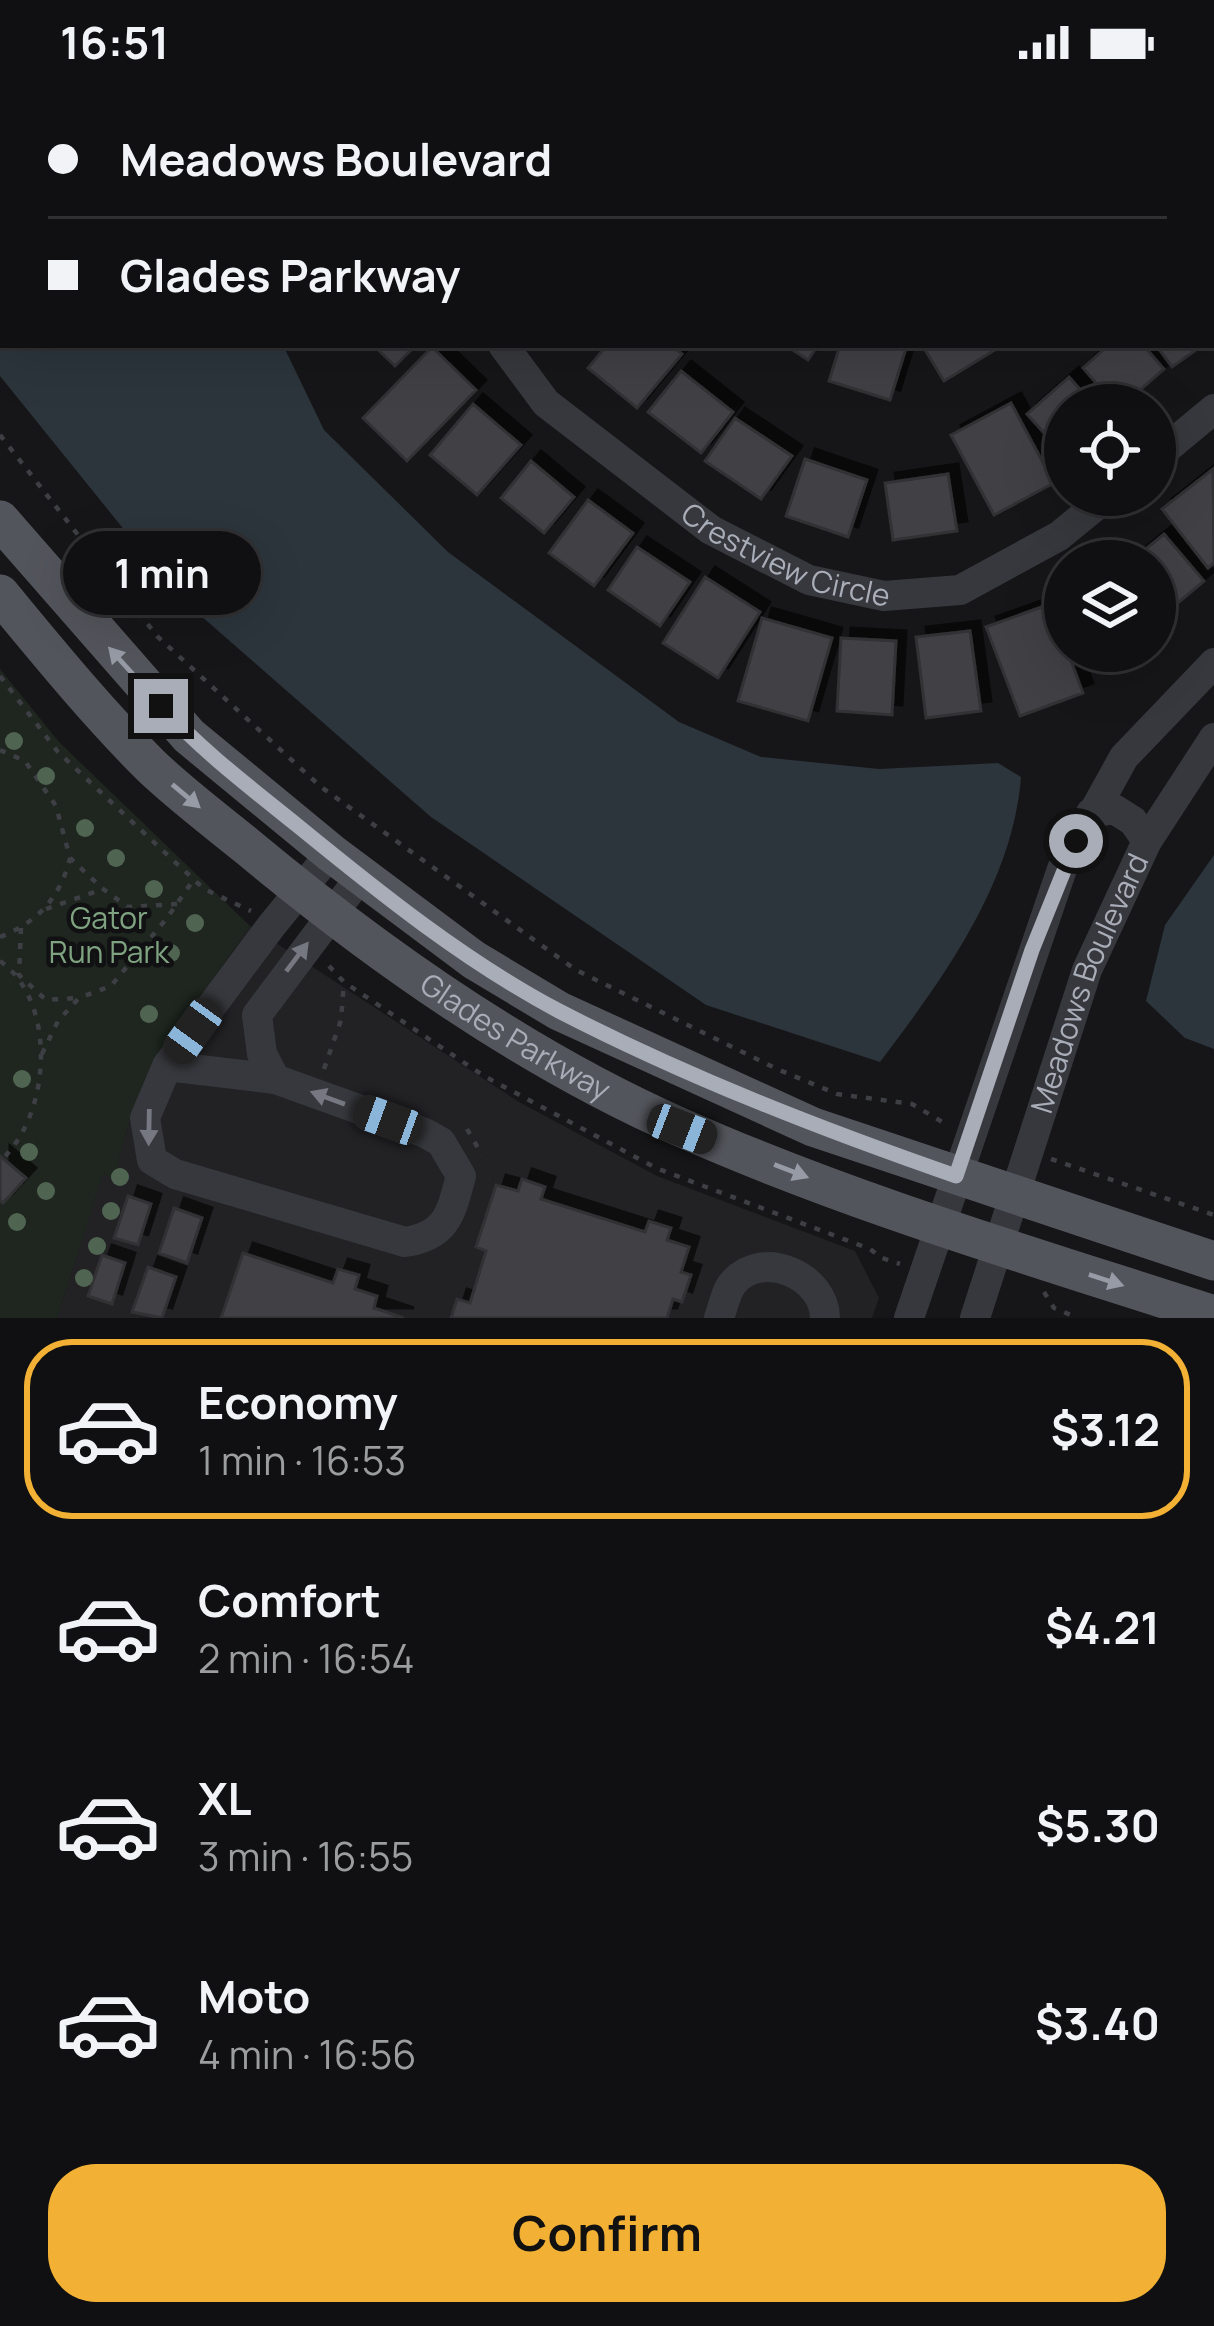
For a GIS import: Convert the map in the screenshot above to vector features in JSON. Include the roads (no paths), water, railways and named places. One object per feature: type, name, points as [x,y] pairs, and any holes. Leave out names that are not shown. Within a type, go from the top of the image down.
[{"type":"main road","name":"Glades Parkway","points":[[0,520],[189,736],[346,864],[474,960],[560,1011],[813,1127],[1214,1261]]},
{"type":"main road","name":"Glades Parkway","points":[[0,594],[153,767],[315,902],[454,1002],[607,1092],[682,1129],[939,1228],[1214,1315]]},
{"type":"street","name":"Crestview Circle","points":[[504,348],[545,403],[711,530],[809,580],[884,596],[960,590],[1059,536],[1083,516]]},
{"type":"street","points":[[1176,441],[1214,410]]},
{"type":"street","name":"Meadows Boulevard","points":[[909,1318],[1062,869],[1124,757],[1214,663]]},
{"type":"street","points":[[1172,702],[1214,737]]},
{"type":"street","name":"Meadows Boulevard","points":[[975,1318],[1087,970],[1147,841],[1214,737]]},
{"type":"street","points":[[1091,813],[1114,809],[1133,821],[1147,841]]},
{"type":"street","points":[[167,1066],[275,1078],[441,1142],[461,1176],[443,1225],[428,1239],[405,1243],[175,1174],[152,1160],[146,1141],[145,1118],[167,1066],[346,864]]},
{"type":"street","points":[[275,1078],[262,1054],[256,1015],[315,902]]},
{"type":"street","points":[[719,1318],[734,1282],[750,1271],[775,1267],[802,1277],[816,1289],[825,1318]]},
{"type":"park label","name":"Gator Run Park","points":[[109,936]]}]
